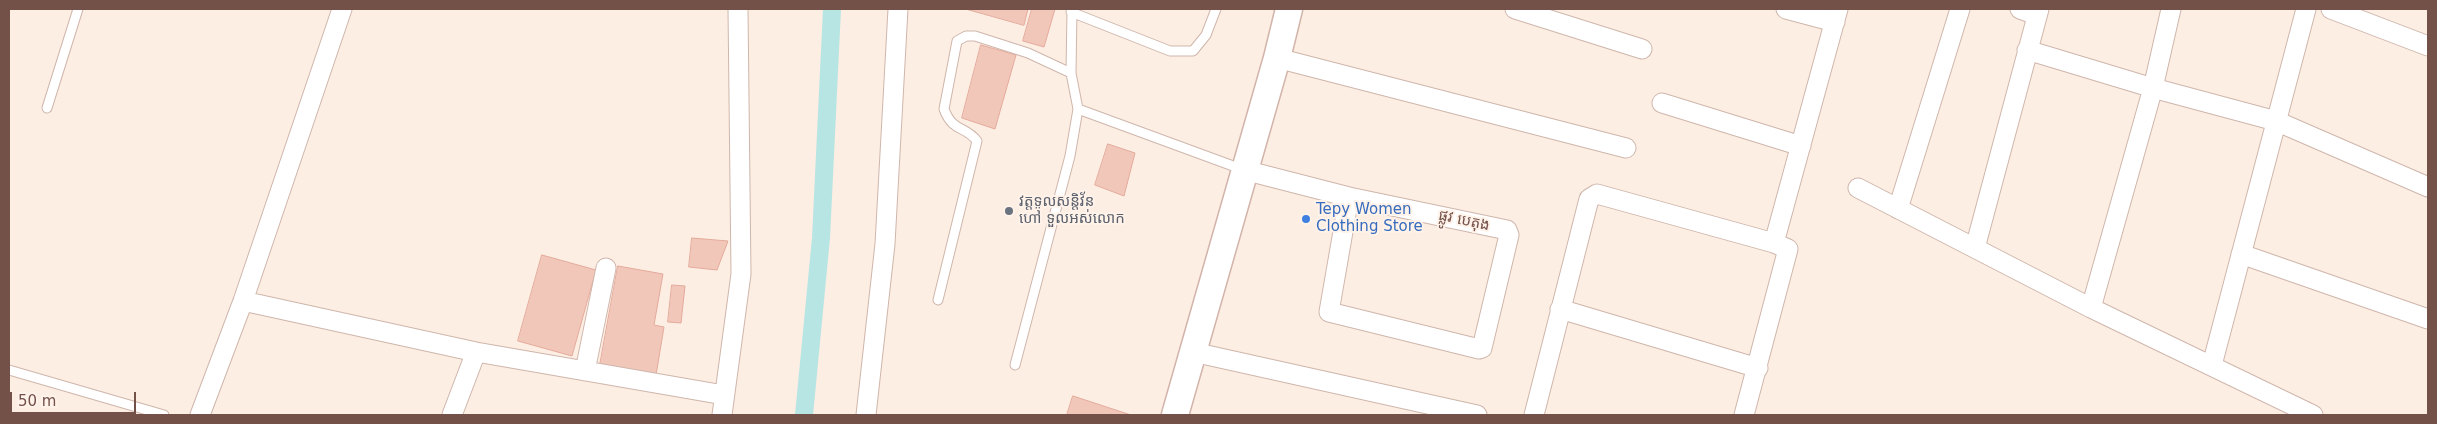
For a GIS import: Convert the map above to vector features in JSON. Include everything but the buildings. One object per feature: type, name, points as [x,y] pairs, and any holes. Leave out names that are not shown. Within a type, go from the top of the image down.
[{"type":"street","points":[[200,415],[243,301],[342,9]]},
{"type":"street","points":[[722,415],[741,274],[738,9]]},
{"type":"street","points":[[866,415],[885,244],[898,9]]},
{"type":"street","points":[[1175,415],[1277,58],[1289,9]]},
{"type":"street","points":[[1515,9],[1642,49]]},
{"type":"street","points":[[1774,243],[1836,15],[1786,9]]},
{"type":"street","points":[[1898,209],[1960,9]]},
{"type":"street","points":[[2091,308],[2153,88],[2170,9]]},
{"type":"street","points":[[2212,365],[2306,9]]},
{"type":"street","points":[[2331,9],[2428,46]]},
{"type":"street","points":[[1975,248],[2027,50],[2032,11]]},
{"type":"street","points":[[2027,50],[2153,88],[2276,121],[2428,187]]},
{"type":"street","points":[[1277,58],[1626,148]]},
{"type":"street","points":[[1662,103],[1801,146]]},
{"type":"street","name":"ផ្លូវ បេតុង","points":[[1244,170],[1349,197],[1509,232],[1483,346],[1479,349],[1329,312],[1349,197]]},
{"type":"street","points":[[1858,188],[2091,308],[2313,415]]},
{"type":"street","points":[[1534,415],[1588,198],[1597,194],[1774,243],[1788,249],[1744,415]]},
{"type":"street","points":[[2241,254],[2428,319]]},
{"type":"street","points":[[585,371],[606,268]]},
{"type":"street","points":[[243,301],[476,352],[724,395]]},
{"type":"street","points":[[1560,309],[1758,368]]},
{"type":"street","points":[[452,415],[476,352]]},
{"type":"street","points":[[1193,352],[1477,415]]},
{"type":"lane","points":[[47,108],[78,9]]},
{"type":"lane","points":[[1015,365],[1070,156],[1078,109],[1071,73],[1071,10],[1170,51],[1193,51],[1206,35],[1216,9]]},
{"type":"lane","points":[[938,300],[977,141],[972,134],[953,126],[944,109],[957,41],[966,36],[975,36],[1028,53],[1071,73]]},
{"type":"lane","points":[[1078,109],[1244,170]]},
{"type":"lane","points":[[9,370],[164,415]]},
{"type":"waterway","points":[[804,415],[821,238],[832,9]]},
{"type":"place","name":"វត្តទូលសន្តិវ័ន ហៅ ទួលអស់លោក","points":[[1009,211]]},
{"type":"place","name":"Tepy Women Clothing Store","points":[[1306,219]]}]
